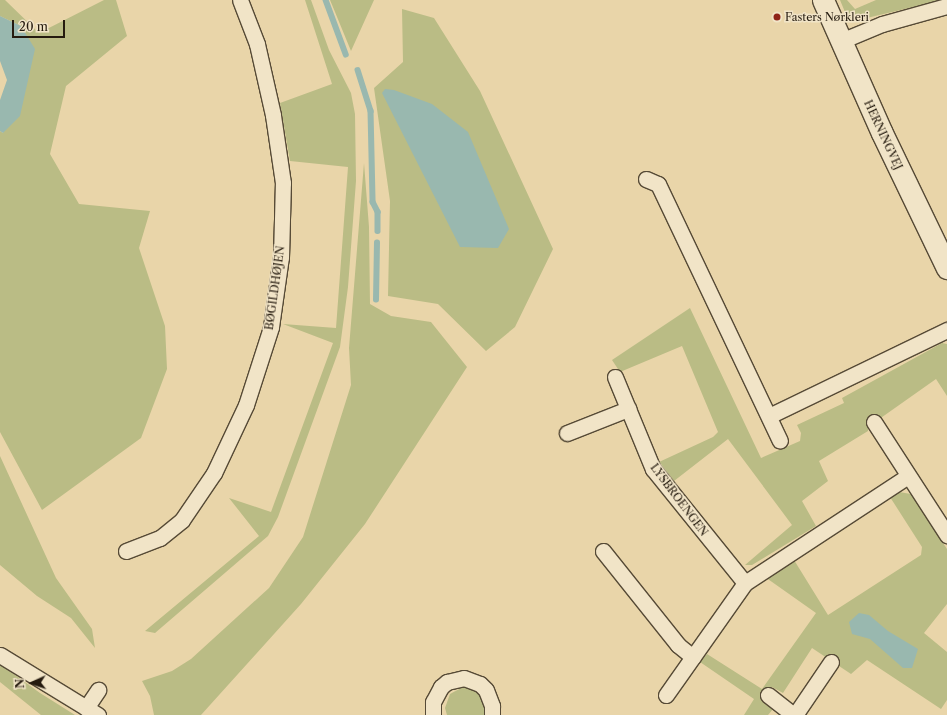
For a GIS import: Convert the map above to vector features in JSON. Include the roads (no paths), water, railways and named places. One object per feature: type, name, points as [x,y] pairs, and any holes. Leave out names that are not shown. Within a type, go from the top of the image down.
[{"type":"street","name":"BØGILDHØJEN","points":[[126,552],[160,538],[182,520],[214,473],[246,405],[271,327],[281,257],[282,183],[273,115],[257,44],[240,0]]},
{"type":"street","name":"HERNINGVEJ","points":[[823,0],[840,41],[947,268]]},
{"type":"street","points":[[840,41],[882,24],[947,6]]},
{"type":"street","points":[[646,179],[658,184],[780,441]]},
{"type":"street","points":[[769,416],[947,330]]},
{"type":"street","name":"LYSBROENGEN","points":[[615,377],[653,469],[745,582]]},
{"type":"street","points":[[567,433],[628,408]]},
{"type":"street","points":[[874,422],[947,535]]},
{"type":"street","points":[[666,695],[745,582],[908,476]]},
{"type":"street","points":[[603,551],[678,645],[693,657]]},
{"type":"street","points":[[0,655],[92,711],[98,690]]},
{"type":"street","points":[[768,695],[794,715],[831,662]]},
{"type":"street","points":[[433,715],[432,702],[440,687],[447,682],[464,678],[476,682],[486,690],[492,706],[492,715]]},
{"type":"water","points":[[0,16],[21,26],[35,49],[20,116],[3,133],[0,131],[0,100],[7,80],[0,61]]},
{"type":"water","points":[[385,89],[394,90],[432,104],[468,132],[509,229],[498,248],[460,247],[382,93]]},
{"type":"water","points":[[859,613],[869,615],[888,631],[918,649],[912,668],[903,668],[870,639],[852,634],[849,622]]},
{"type":"waterway","points":[[326,0],[346,54]]},
{"type":"waterway","points":[[358,70],[371,111],[373,202],[378,212],[378,231]]},
{"type":"waterway","points":[[376,300],[377,243]]},
{"type":"place","name":"Fasters Nørkleri","points":[[777,17]]}]
